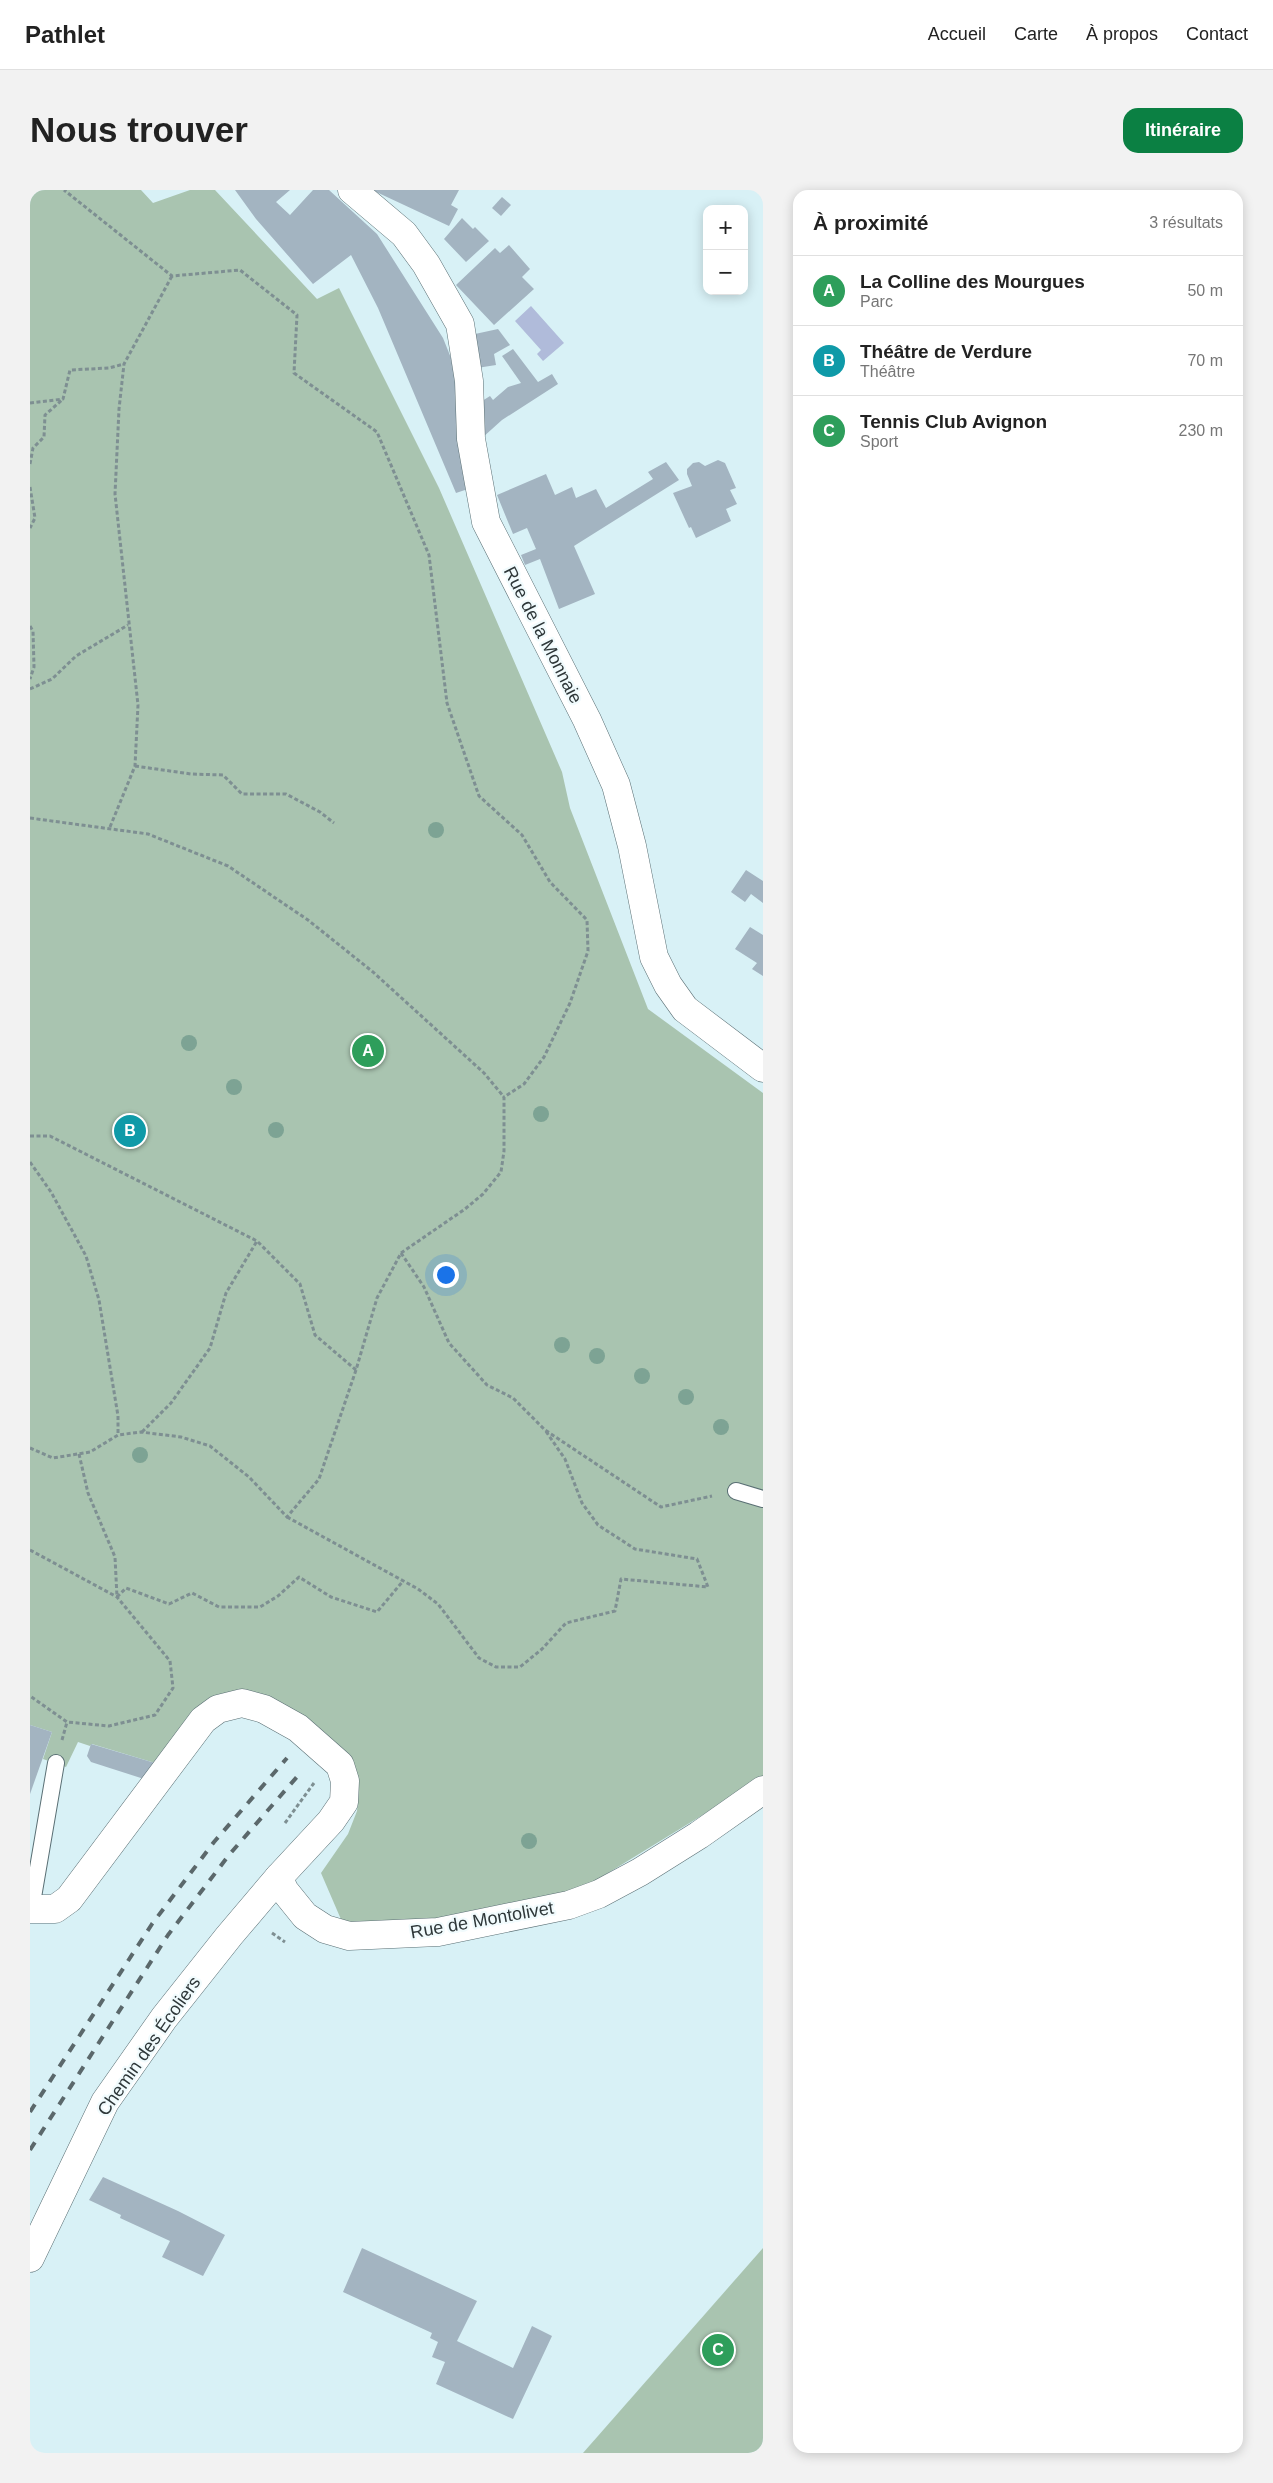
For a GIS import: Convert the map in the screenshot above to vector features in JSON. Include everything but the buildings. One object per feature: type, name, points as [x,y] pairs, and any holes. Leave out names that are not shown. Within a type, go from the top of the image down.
[{"type":"street","name":"Rue de la Monnaie","points":[[352,190],[404,234],[426,264],[460,324],[468,381],[471,439],[486,522],[587,720],[616,785],[632,846],[654,957],[668,985],[685,1008],[763,1068]]},
{"type":"street","points":[[30,1909],[55,1909],[69,1899],[203,1720],[218,1709],[242,1703],[264,1709],[298,1728],[340,1764],[345,1781],[344,1802],[331,1821],[279,1877]]},
{"type":"street","name":"Rue de Montolivet","points":[[279,1877],[284,1890],[305,1916],[325,1929],[349,1936],[438,1932],[569,1905],[599,1894],[640,1872],[699,1835],[763,1790]]},
{"type":"street","name":"Chemin des Écoliers","points":[[30,2258],[105,2102],[164,2018],[279,1877]]},
{"type":"lane","points":[[736,1491],[763,1499]]},
{"type":"lane","points":[[30,1909],[56,1763]]},
{"type":"path","points":[[64,190],[172,276],[240,270],[297,315],[294,373],[377,432],[429,555],[447,703],[479,796],[522,835],[550,882],[587,920],[588,951],[570,1003],[544,1057],[524,1084],[504,1097]]},
{"type":"path","points":[[110,828],[135,766],[138,705],[115,494],[118,409],[124,364],[172,276]]},
{"type":"path","points":[[30,464],[33,448],[44,437],[45,415],[63,399],[70,370],[109,368],[124,364]]},
{"type":"path","points":[[30,403],[63,399]]},
{"type":"path","points":[[30,487],[35,518],[30,528]]},
{"type":"path","points":[[30,689],[52,678],[76,656],[128,625]]},
{"type":"path","points":[[30,626],[33,631],[34,667],[30,678]]},
{"type":"path","points":[[135,766],[190,774],[223,775],[242,794],[286,794],[334,823]]},
{"type":"path","points":[[30,818],[148,834],[228,866],[308,920],[373,972],[484,1073],[504,1097],[504,1151],[501,1172],[483,1194],[466,1209],[401,1254],[377,1298],[356,1370],[319,1479],[287,1517]]},
{"type":"path","points":[[30,1136],[50,1136],[257,1241],[300,1284],[316,1335],[356,1370]]},
{"type":"path","points":[[30,1162],[51,1192],[86,1256],[99,1300],[118,1416],[118,1435]]},
{"type":"path","points":[[141,1432],[171,1402],[210,1348],[226,1294],[257,1241]]},
{"type":"path","points":[[30,1448],[54,1458],[90,1452],[118,1435],[141,1432],[181,1438],[210,1446],[249,1476],[287,1517],[403,1581],[438,1604],[479,1658],[496,1667],[520,1667],[542,1650],[566,1623],[615,1611],[622,1579],[708,1587],[697,1559],[635,1549],[598,1525],[582,1503],[565,1459],[545,1430],[513,1398],[487,1385],[449,1343],[424,1288],[401,1254]]},
{"type":"path","points":[[545,1430],[660,1507],[736,1491]]},
{"type":"path","points":[[79,1454],[88,1493],[115,1557],[117,1597]]},
{"type":"path","points":[[30,1550],[117,1597],[170,1661],[173,1688],[154,1715],[109,1726],[67,1722],[30,1696]]},
{"type":"path","points":[[117,1597],[126,1588],[169,1604],[192,1593],[219,1607],[260,1607],[299,1578],[331,1597],[377,1612],[403,1581]]},
{"type":"path","points":[[279,1830],[320,1776]]},
{"type":"path","points":[[247,1914],[286,1943]]},
{"type":"green space","points":[[30,190],[141,190],[153,203],[190,190],[215,190],[317,299],[339,288],[439,488],[562,772],[570,808],[648,1009],[763,1093],[763,1778],[577,1892],[426,1924],[343,1924],[321,1873],[348,1834],[357,1811],[359,1787],[354,1766],[258,1695],[155,1763],[92,1744],[90,1746],[78,1742],[66,1767],[43,1759],[52,1732],[30,1725]]},
{"type":"green space","points":[[763,2248],[763,2453],[583,2453]]},
{"type":"water","points":[[531,306],[564,343],[543,361],[537,354],[541,350],[515,321]]},
{"type":"railway","points":[[30,2112],[152,1924],[214,1842],[287,1758]]},
{"type":"railway","points":[[30,2150],[168,1935],[229,1855],[302,1771]]},
{"type":"place","name":"La Colline des Mourgues","points":[[368,1051]]},
{"type":"place","name":"Théâtre de Verdure","points":[[130,1131]]},
{"type":"place","name":"Tennis Club Avignon","points":[[718,2350]]}]
